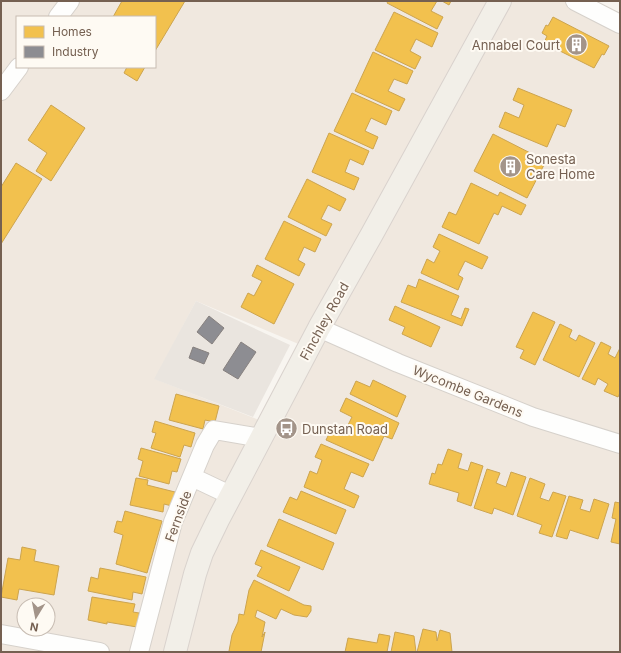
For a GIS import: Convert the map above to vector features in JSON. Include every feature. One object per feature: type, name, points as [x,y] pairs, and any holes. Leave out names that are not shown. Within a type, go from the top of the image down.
[{"type":"main road","name":"Finchley Road","points":[[175,652],[195,574],[202,553],[230,495],[319,328],[500,1]]},
{"type":"street","points":[[59,16],[70,1]]},
{"type":"street","points":[[575,1],[620,24]]},
{"type":"street","points":[[1,91],[18,68]]},
{"type":"street","name":"Wycombe Gardens","points":[[319,328],[398,363],[533,417],[620,444]]},
{"type":"street","name":"Fernside","points":[[139,652],[173,522],[206,444],[214,430],[260,438]]},
{"type":"street","points":[[192,477],[230,495]]},
{"type":"street","points":[[1,634],[100,652]]},
{"type":"shaded area","points":[[1,1],[575,1],[620,24],[620,652],[1,652]],"holes":[[[196,301],[308,348],[269,424],[155,379]]]},
{"type":"shaded area","points":[[196,301],[290,345],[253,417],[154,379]]},
{"type":"building: Homes","points":[[122,1],[185,1],[156,49],[156,16],[114,16]]},
{"type":"building: Homes","points":[[388,1],[437,1],[431,11],[443,17],[437,29],[387,3]]},
{"type":"building: Homes","points":[[442,1],[451,1],[449,5]]},
{"type":"building: Homes","points":[[394,12],[438,33],[432,47],[416,39],[410,51],[421,57],[415,69],[375,50]]},
{"type":"building: Homes","name":"Annabel Court","points":[[553,17],[609,46],[604,55],[602,54],[594,68],[544,43],[547,36],[542,33],[546,25],[548,26]]},
{"type":"building: Homes","points":[[373,52],[413,71],[407,84],[394,79],[388,91],[405,99],[399,111],[355,91]]},
{"type":"building: Homes","points":[[126,68],[144,68],[137,81],[124,73]]},
{"type":"building: Homes","points":[[518,88],[572,110],[565,127],[557,124],[547,147],[499,127],[505,112],[519,118],[524,105],[513,100]]},
{"type":"building: Homes","points":[[352,93],[392,111],[386,125],[371,118],[365,131],[378,137],[373,149],[334,131]]},
{"type":"building: Homes","points":[[51,105],[85,128],[51,181],[36,171],[47,153],[28,140]]},
{"type":"building: Homes","points":[[329,133],[369,151],[363,165],[350,159],[345,172],[359,178],[354,190],[312,172]]},
{"type":"building: Homes","name":"Sonesta Care Home","points":[[493,134],[546,161],[527,198],[474,171]]},
{"type":"building: Homes","points":[[16,163],[42,179],[1,244],[1,187]]},
{"type":"building: Homes","points":[[307,179],[346,199],[340,211],[328,205],[321,219],[332,224],[326,236],[288,217]]},
{"type":"building: Homes","points":[[471,183],[498,196],[500,192],[526,205],[521,215],[502,206],[498,215],[494,213],[479,244],[442,227],[449,212],[456,215]]},
{"type":"building: Homes","points":[[284,221],[321,239],[315,252],[304,247],[298,260],[305,264],[299,276],[265,259]]},
{"type":"building: Homes","points":[[439,234],[488,257],[482,269],[465,261],[458,275],[463,278],[458,290],[421,273],[427,259],[434,263],[440,251],[433,247]]},
{"type":"building: Homes","points":[[257,265],[294,284],[274,324],[241,307],[248,293],[254,296],[262,281],[252,276]]},
{"type":"building: Homes","points":[[419,279],[459,296],[451,315],[461,319],[465,308],[469,309],[462,326],[401,302],[408,285],[416,288]]},
{"type":"building: Homes","points":[[395,306],[440,327],[431,347],[402,334],[405,327],[389,320]]},
{"type":"building: Homes","points":[[533,312],[555,322],[535,365],[520,358],[524,350],[516,347]]},
{"type":"building: Homes","points":[[560,324],[572,330],[569,337],[576,341],[579,335],[595,343],[579,377],[543,360]]},
{"type":"building: Homes","points":[[601,342],[611,347],[608,354],[615,358],[620,348],[620,393],[618,397],[604,391],[608,384],[598,378],[595,385],[582,379]]},
{"type":"building: Homes","points":[[373,380],[406,396],[397,417],[350,394],[356,381],[370,387]]},
{"type":"building: Homes","points":[[176,394],[219,406],[215,422],[205,420],[203,429],[169,420]]},
{"type":"building: Homes","points":[[346,398],[399,423],[392,439],[384,436],[373,461],[326,440],[334,424],[346,429],[352,417],[340,411]]},
{"type":"building: Homes","points":[[155,421],[195,433],[191,447],[184,445],[180,457],[151,448],[156,433],[152,432]]},
{"type":"building: Homes","points":[[321,444],[369,464],[363,477],[351,472],[344,489],[359,496],[354,508],[304,487],[310,471],[317,474],[322,460],[315,457]]},
{"type":"building: Homes","points":[[141,448],[181,459],[177,472],[172,471],[169,484],[139,476],[143,461],[138,459]]},
{"type":"building: Homes","points":[[448,449],[462,454],[458,468],[468,471],[471,462],[483,466],[471,506],[457,501],[459,493],[429,484],[432,473],[435,474],[438,464],[442,465]]},
{"type":"building: Homes","points":[[487,469],[500,473],[496,483],[506,487],[511,472],[526,477],[513,515],[494,508],[492,514],[474,508]]},
{"type":"building: Homes","points":[[136,478],[148,480],[147,485],[175,492],[172,506],[164,504],[163,512],[130,505]]},
{"type":"building: Homes","points":[[530,478],[545,484],[540,498],[549,501],[553,492],[566,496],[552,537],[539,533],[542,525],[517,516]]},
{"type":"building: Homes","points":[[301,491],[346,510],[336,534],[283,512],[290,497],[297,500]]},
{"type":"building: Homes","points":[[569,496],[583,500],[580,509],[590,512],[594,499],[609,504],[598,539],[570,530],[567,539],[556,536]]},
{"type":"building: Homes","points":[[615,502],[620,503],[620,544],[611,542],[616,519],[612,518]]},
{"type":"building: Homes","points":[[125,511],[162,521],[147,573],[116,564],[123,535],[114,532],[117,521],[122,522]]},
{"type":"building: Homes","points":[[279,519],[334,543],[323,570],[267,546]]},
{"type":"building: Homes","points":[[22,547],[36,550],[34,561],[59,566],[54,595],[19,589],[16,600],[1,597],[8,558],[20,560]]},
{"type":"building: Homes","points":[[261,550],[300,567],[289,591],[257,576],[262,567],[255,564]]},
{"type":"building: Homes","points":[[100,568],[146,577],[142,594],[133,592],[132,600],[88,591],[91,577],[98,579]]},
{"type":"building: Homes","points":[[254,580],[304,605],[311,606],[311,611],[307,617],[294,615],[281,609],[276,619],[257,610],[255,617],[265,622],[262,637],[265,632],[261,652],[230,652],[232,635],[238,622],[239,614],[244,615],[249,590]]},
{"type":"building: Homes","points":[[92,597],[135,604],[133,612],[139,613],[137,627],[107,622],[107,624],[88,620]]},
{"type":"building: Homes","points":[[423,629],[436,632],[437,641],[440,630],[450,633],[452,652],[417,652]]},
{"type":"building: Homes","points":[[395,632],[414,636],[416,652],[391,652]]},
{"type":"building: Homes","points":[[379,634],[390,636],[387,652],[345,652],[348,638],[377,643]]},
{"type":"building: Industry","points":[[209,316],[224,328],[212,344],[197,332]]},
{"type":"building: Industry","points":[[241,342],[256,352],[238,379],[223,370]]},
{"type":"building: Industry","points":[[193,347],[209,353],[204,364],[189,358]]},
{"type":"place","name":"Annabel Court","points":[[576,45]]},
{"type":"place","name":"Sonesta Care Home","points":[[510,166]]},
{"type":"place","name":"Dunstan Road","points":[[287,429]]}]
